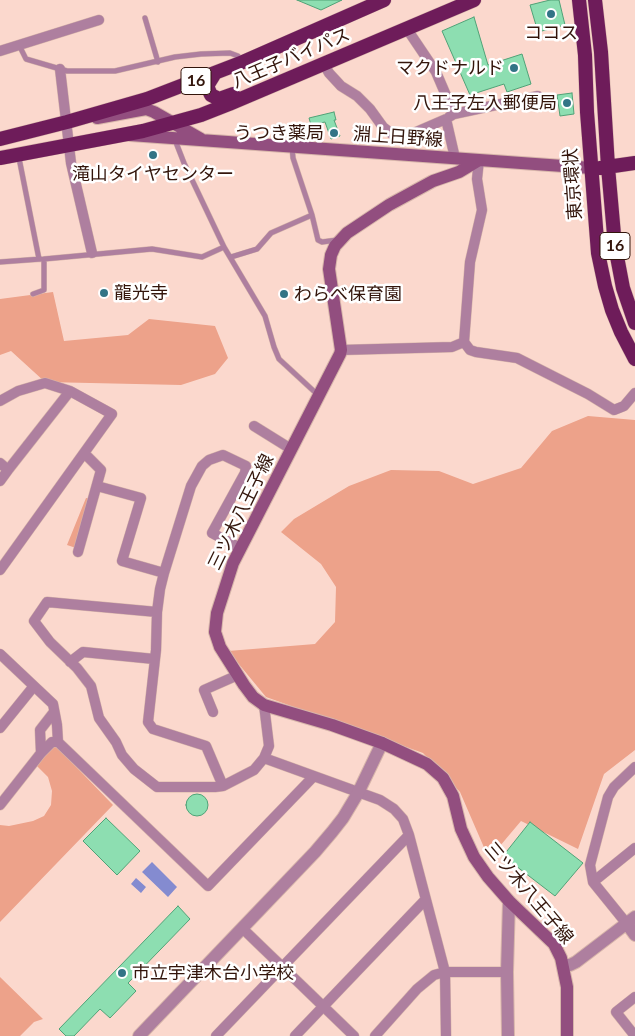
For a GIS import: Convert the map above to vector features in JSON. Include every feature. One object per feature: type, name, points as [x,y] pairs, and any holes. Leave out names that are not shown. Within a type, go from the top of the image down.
[{"type":"highway","name":"八王子バイパス","points":[[0,139],[147,99],[242,62],[384,0]]},
{"type":"highway","name":"八王子バイパス","points":[[0,158],[126,135],[201,115],[474,0]]},
{"type":"highway","name":"東京環状","points":[[579,0],[585,55],[596,237],[602,275],[616,321],[635,359]]},
{"type":"highway","name":"東京環状","points":[[595,0],[601,52],[608,167],[618,260],[626,299],[635,323]]},
{"type":"highway","points":[[215,73],[207,86],[211,95],[219,99],[260,83],[291,78]]},
{"type":"highway","points":[[591,168],[635,163]]},
{"type":"main road","name":"淵上日野線","points":[[67,122],[118,115],[143,109],[154,112],[203,140]]},
{"type":"main road","points":[[201,115],[195,127],[203,140]]},
{"type":"main road","name":"淵上日野線","points":[[126,135],[591,168]]},
{"type":"main road","points":[[0,163],[50,149]]},
{"type":"main road","points":[[341,350],[329,269],[331,256],[339,240],[354,228],[414,191],[433,181],[459,172],[479,160]]},
{"type":"main road","name":"三ツ木八王子線","points":[[341,350],[240,548],[225,584],[217,613],[215,625],[216,638],[253,697],[264,706],[332,725],[382,743],[427,764],[443,778],[453,796],[461,829],[474,857],[509,901],[554,944],[564,965],[567,987],[567,1036]]},
{"type":"street","points":[[0,51],[99,20]]},
{"type":"street","points":[[407,29],[436,72],[450,117],[455,158]]},
{"type":"street","points":[[324,64],[329,73],[341,86],[357,96],[370,109],[383,127],[397,136],[409,135],[450,117],[538,96]]},
{"type":"street","points":[[60,70],[71,163],[92,253]]},
{"type":"street","points":[[479,160],[477,179],[482,218],[470,262],[464,342],[470,350],[476,352],[517,358],[588,394],[614,410],[622,408],[635,393]]},
{"type":"street","points":[[341,350],[452,347],[464,342]]},
{"type":"street","points":[[0,401],[18,391],[45,383],[70,391],[112,414],[0,570]]},
{"type":"street","points":[[0,481],[4,467],[70,391]]},
{"type":"street","points":[[254,426],[291,449]]},
{"type":"street","points":[[78,552],[101,470],[84,453]]},
{"type":"street","points":[[223,786],[206,746],[153,729],[148,722],[160,589],[164,573],[191,486],[202,466],[209,460],[223,455],[246,466],[245,473],[212,533],[240,548]]},
{"type":"street","points":[[97,486],[141,498],[122,561],[164,573]]},
{"type":"street","points":[[158,612],[47,602],[34,621],[50,642],[90,686],[99,718],[116,742],[122,755],[134,769],[157,786],[223,786],[254,770],[264,758],[269,746],[264,706]]},
{"type":"street","points":[[70,662],[83,652],[154,658]]},
{"type":"street","points":[[0,654],[53,704],[58,742],[208,886],[314,776]]},
{"type":"street","points":[[213,712],[204,690],[238,675]]},
{"type":"street","points":[[0,728],[34,686]]},
{"type":"street","points":[[41,753],[40,730],[54,712]]},
{"type":"street","points":[[0,805],[41,753],[52,742],[58,742]]},
{"type":"street","points":[[139,1036],[316,852],[343,818],[358,793],[382,743]]},
{"type":"street","points":[[264,758],[389,805],[403,819],[410,835],[425,900],[445,972],[446,1036]]},
{"type":"street","points":[[635,767],[614,786],[608,797],[590,865],[593,882],[631,921],[635,935]]},
{"type":"street","points":[[216,1036],[410,835]]},
{"type":"street","points":[[593,882],[635,848]]},
{"type":"street","points":[[295,1036],[425,900]]},
{"type":"street","points":[[508,1036],[509,901]]},
{"type":"street","points":[[564,965],[576,962],[631,921]]},
{"type":"street","points":[[242,928],[354,1036]]},
{"type":"street","points":[[375,1036],[426,980],[434,975],[445,972],[507,972]]},
{"type":"street","points":[[635,997],[616,1012],[635,1036]]},
{"type":"lane","points":[[145,18],[158,62]]},
{"type":"lane","points":[[19,46],[26,59],[66,71],[115,71],[175,57],[230,53],[238,56],[242,62]]},
{"type":"lane","points":[[175,139],[184,163],[224,247],[265,316],[279,359],[318,395]]},
{"type":"lane","points":[[292,147],[293,158],[319,242],[339,240]]},
{"type":"lane","points":[[19,158],[41,259],[44,290],[33,294]]},
{"type":"lane","points":[[231,257],[256,249],[271,233],[312,215]]},
{"type":"lane","points":[[0,262],[152,249],[202,257],[224,247]]},
{"type":"shaded area","points":[[53,292],[64,341],[128,335],[149,319],[215,326],[228,358],[215,374],[181,385],[45,382],[11,351],[0,355],[0,299]]},
{"type":"shaded area","points":[[588,416],[635,420],[635,750],[604,774],[578,849],[521,821],[489,859],[460,792],[423,753],[266,697],[228,651],[315,644],[335,622],[336,587],[321,564],[281,532],[294,519],[349,486],[391,470],[439,471],[473,484],[521,468],[552,431]]},
{"type":"shaded area","points":[[86,498],[93,499],[79,549],[67,545]]},
{"type":"shaded area","points":[[53,747],[57,747],[113,805],[0,922],[0,825],[9,826],[33,821],[44,816],[51,805],[52,791],[48,777],[35,764]]},
{"type":"shaded area","points":[[0,977],[43,1019],[34,1022],[20,1036],[0,1036]]},
{"type":"water","points":[[152,862],[177,887],[168,897],[142,872]]},
{"type":"water","points":[[136,878],[146,887],[141,893],[131,884]]},
{"type":"building","points":[[297,0],[342,0],[321,10]]},
{"type":"building","points":[[550,0],[559,0],[565,25],[538,32],[530,5]]},
{"type":"building","points":[[474,17],[488,65],[522,54],[531,84],[507,92],[504,84],[470,95],[442,31]]},
{"type":"building","points":[[572,93],[574,114],[560,116],[557,95]]},
{"type":"building","points":[[334,112],[336,120],[334,120],[340,136],[331,139],[325,122],[311,125],[309,118]]},
{"type":"building","points":[[197,794],[205,797],[208,805],[205,813],[197,816],[189,813],[186,805],[189,797]]},
{"type":"building","points":[[106,818],[140,851],[117,875],[83,841]]},
{"type":"building","points":[[530,822],[583,863],[555,896],[503,856]]},
{"type":"building","points":[[178,906],[190,919],[128,983],[136,991],[110,1018],[100,1009],[74,1036],[66,1036],[59,1029]]},
{"type":"place","name":"ココス","points":[[551,14]]},
{"type":"place","name":"マクドナルド","points":[[514,68]]},
{"type":"place","name":"八王子左入郵便局","points":[[567,103]]},
{"type":"place","name":"うつき薬局","points":[[334,133]]},
{"type":"place","name":"滝山タイヤセンター","points":[[153,155]]},
{"type":"place","name":"龍光寺","points":[[104,293]]},
{"type":"place","name":"わらべ保育園","points":[[284,294]]},
{"type":"place","name":"市立宇津木台小学校","points":[[122,973]]}]
